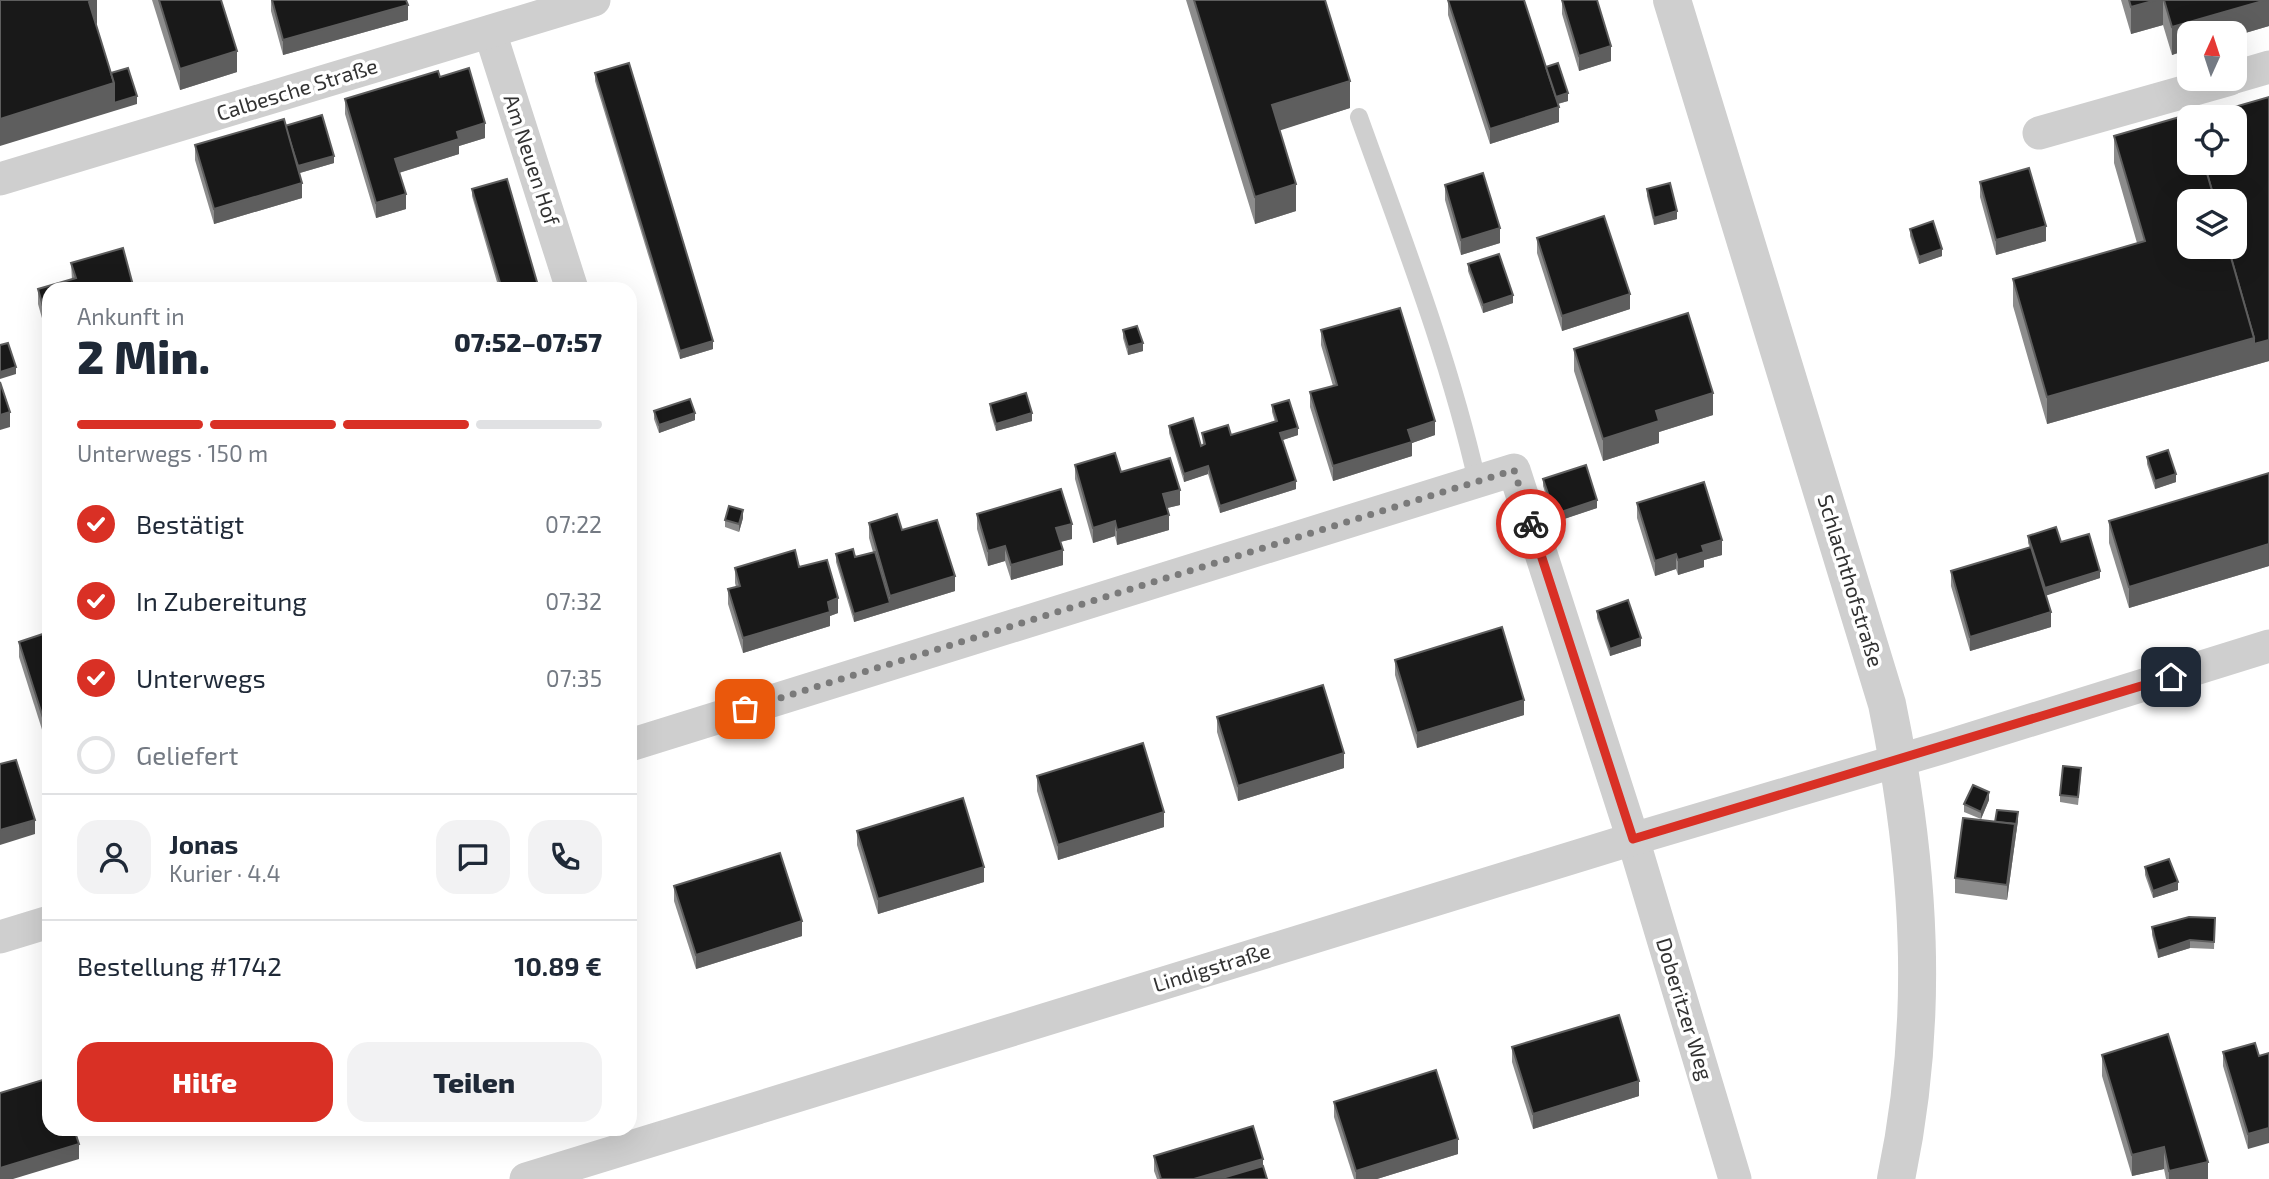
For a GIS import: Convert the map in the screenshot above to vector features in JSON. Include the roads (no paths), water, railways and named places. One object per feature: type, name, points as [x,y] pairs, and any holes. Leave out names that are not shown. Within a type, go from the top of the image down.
[{"type":"street","name":"Calbesche Straße","points":[[0,179],[594,0]]},
{"type":"street","name":"Schlachthofstraße","points":[[1672,0],[1887,704],[1899,761],[1909,823],[1919,965],[1913,1070],[1896,1179]]},
{"type":"street","name":"Am Neuen Hof","points":[[490,32],[570,282]]},
{"type":"street","points":[[2247,73],[2269,67]]},
{"type":"street","points":[[2039,134],[2188,91]]},
{"type":"street","name":"Doberitzer Weg","points":[[1476,481],[1514,470],[1633,839],[1735,1179]]},
{"type":"street","points":[[637,743],[1476,481]]},
{"type":"street","name":"Lindigstraße","points":[[526,1179],[2269,646]]},
{"type":"street","points":[[0,937],[42,924]]},
{"type":"lane","points":[[1359,117],[1412,264],[1459,409],[1476,481]]}]
